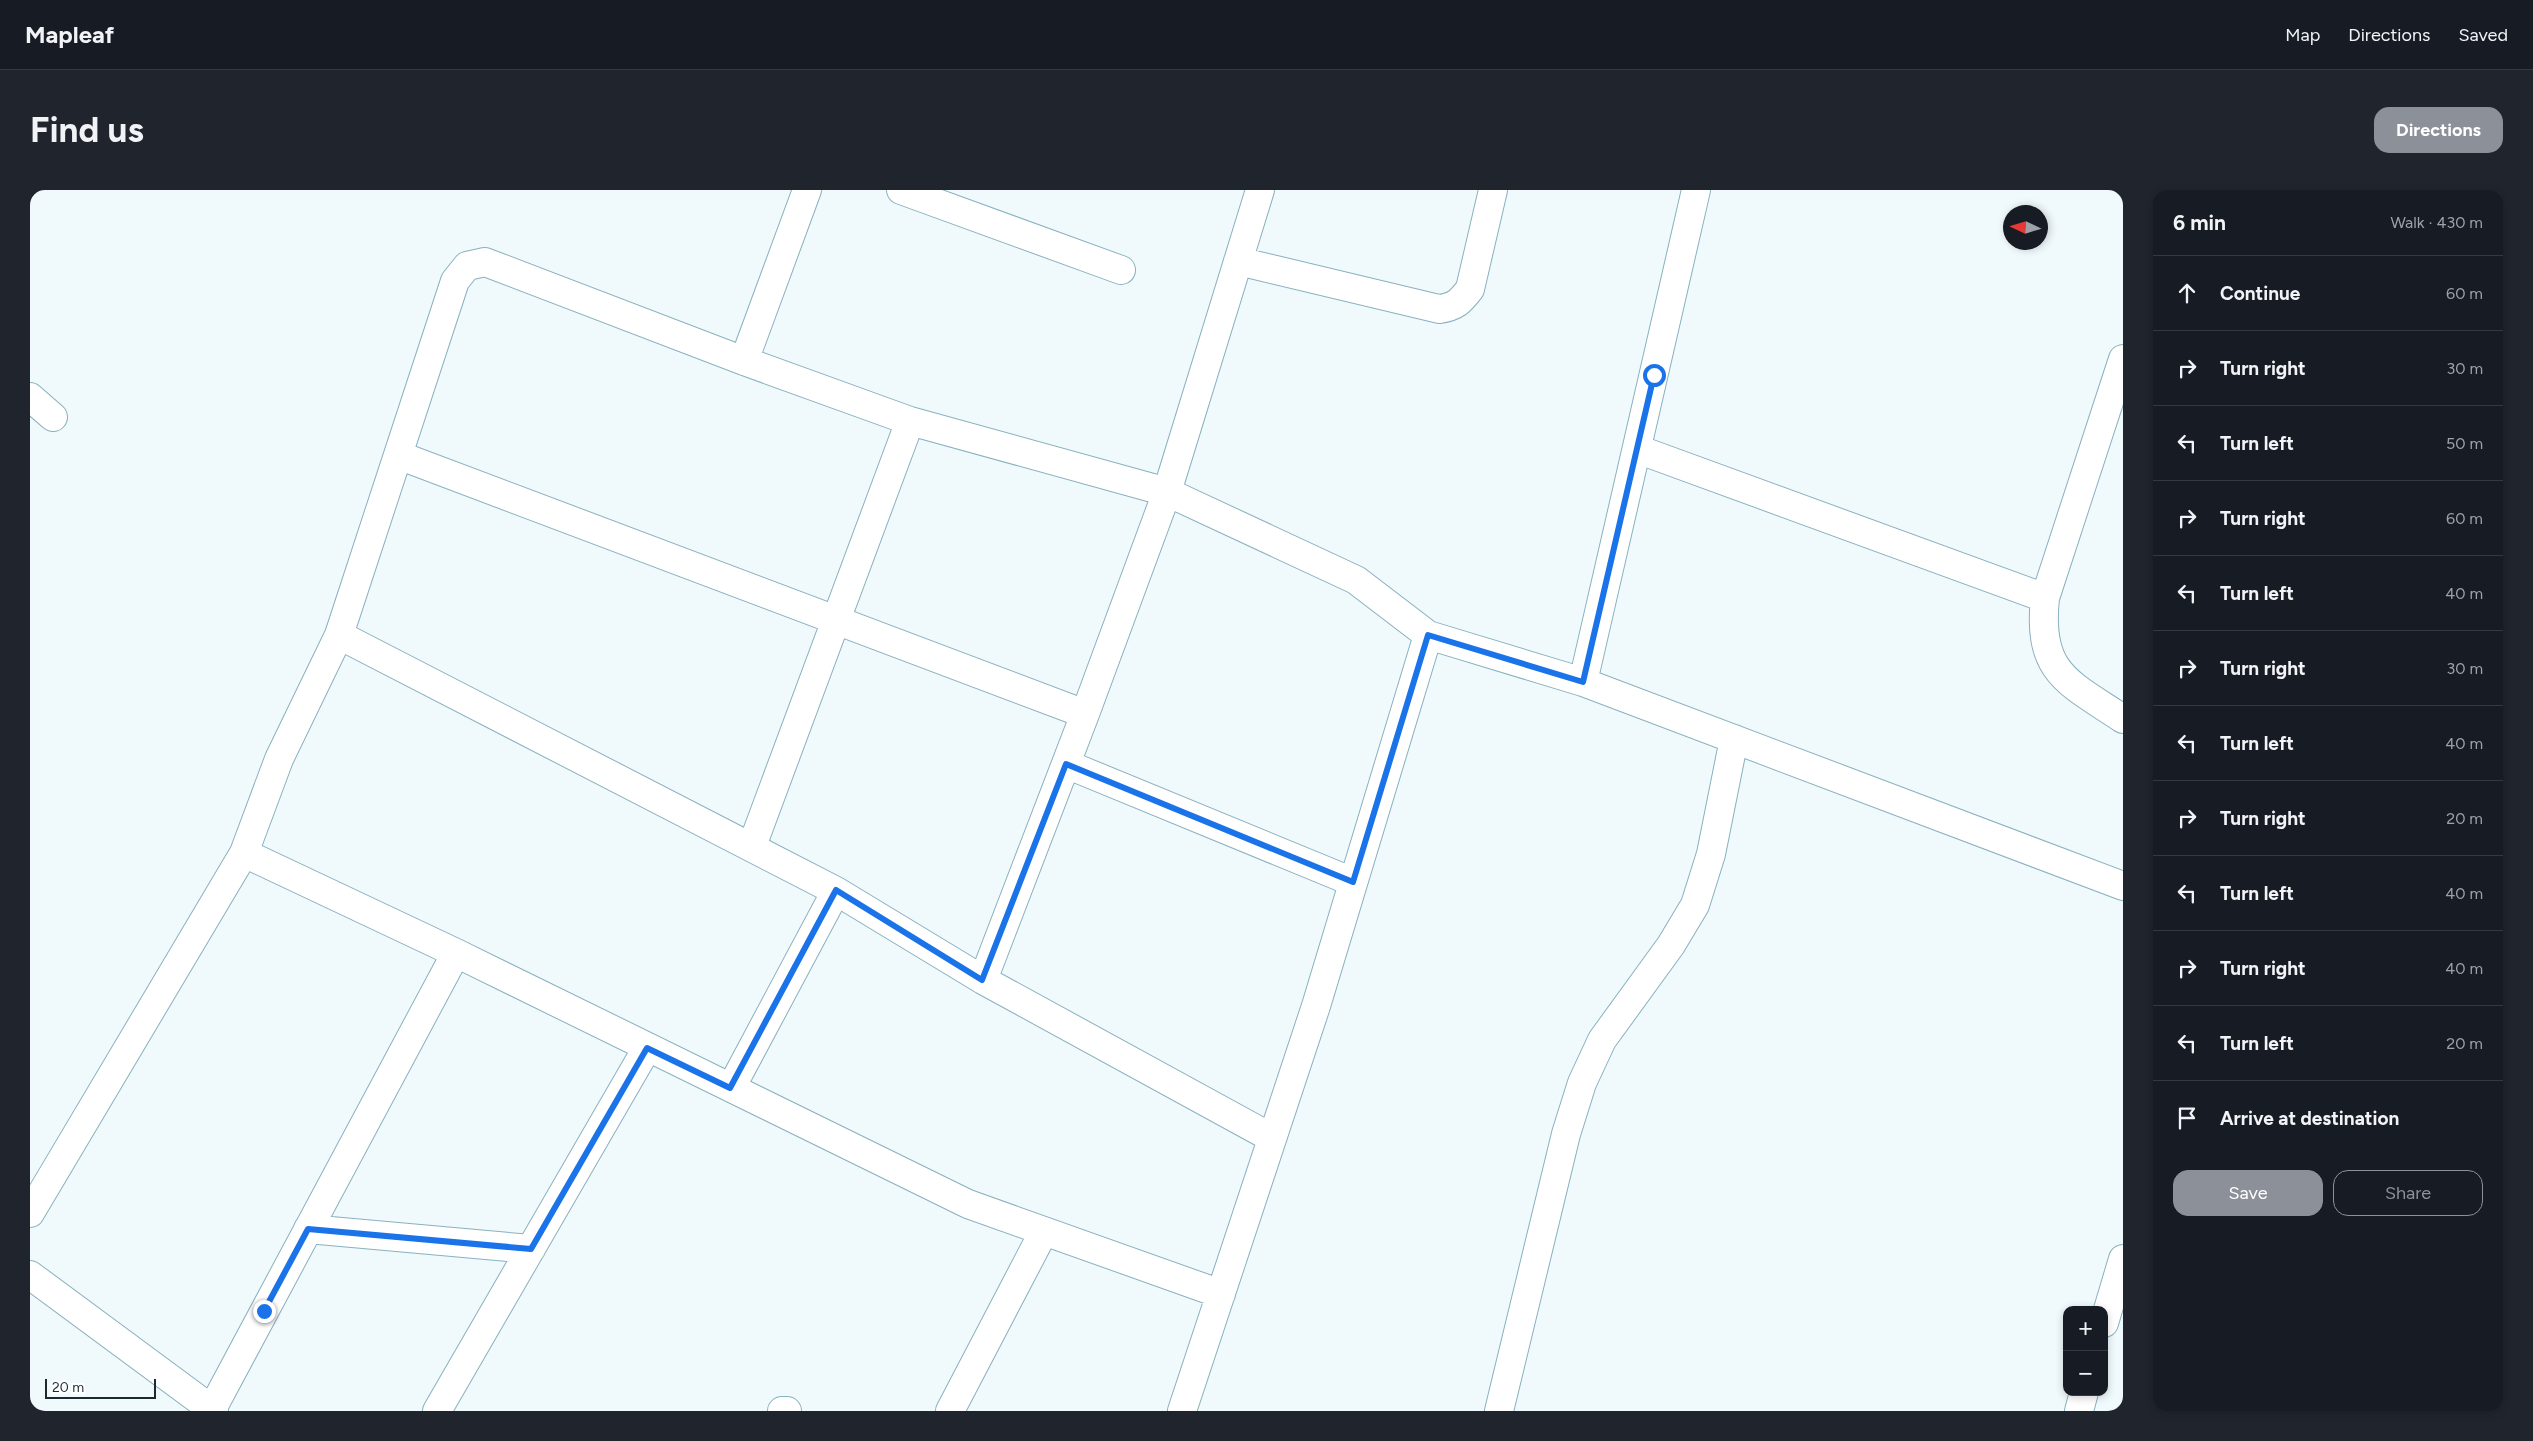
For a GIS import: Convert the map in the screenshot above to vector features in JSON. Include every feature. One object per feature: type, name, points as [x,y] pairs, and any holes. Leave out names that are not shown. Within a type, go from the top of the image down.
[{"type":"street","points":[[744,362],[807,190]]},
{"type":"street","points":[[901,190],[1122,270]]},
{"type":"street","points":[[982,980],[1086,714],[1167,492],[1260,190]]},
{"type":"street","points":[[1238,261],[1439,309],[1452,307],[1461,301],[1470,289],[1493,190]]},
{"type":"street","points":[[1583,682],[1696,190]]},
{"type":"street","points":[[30,1213],[244,853],[279,759],[339,636],[455,281],[467,266],[485,262],[744,362],[910,421],[1167,492],[1356,580],[1428,635],[1583,682],[2123,886]]},
{"type":"street","points":[[2123,359],[2045,598],[2042,625],[2044,642],[2052,661],[2068,682],[2123,719]]},
{"type":"street","points":[[30,397],[53,417]]},
{"type":"street","points":[[752,846],[910,421]]},
{"type":"street","points":[[1637,449],[2045,598]]},
{"type":"street","points":[[398,455],[1086,714]]},
{"type":"street","points":[[1182,1411],[1272,1138],[1353,882],[1428,635]]},
{"type":"street","points":[[339,636],[836,890],[982,980],[1272,1138]]},
{"type":"street","points":[[1499,1411],[1566,1134],[1582,1083],[1602,1040],[1671,945],[1695,904],[1711,854],[1734,739]]},
{"type":"street","points":[[1066,764],[1353,882]]},
{"type":"street","points":[[244,853],[456,953],[968,1204],[1221,1294]]},
{"type":"street","points":[[730,1088],[836,890]]},
{"type":"street","points":[[30,1275],[212,1410],[456,953]]},
{"type":"street","points":[[437,1411],[647,1048]]},
{"type":"street","points":[[308,1229],[531,1249]]},
{"type":"street","points":[[950,1411],[1044,1231]]},
{"type":"street","points":[[2108,1310],[2123,1259]]},
{"type":"street","points":[[2079,1411],[2083,1396]]},
{"type":"street","points":[[782,1411],[787,1411]]},
{"type":"route","points":[[264,1311],[308,1229],[531,1249],[647,1048],[730,1088],[836,890],[982,980],[1066,764],[1353,882],[1428,635],[1583,682],[1654,375]]}]
